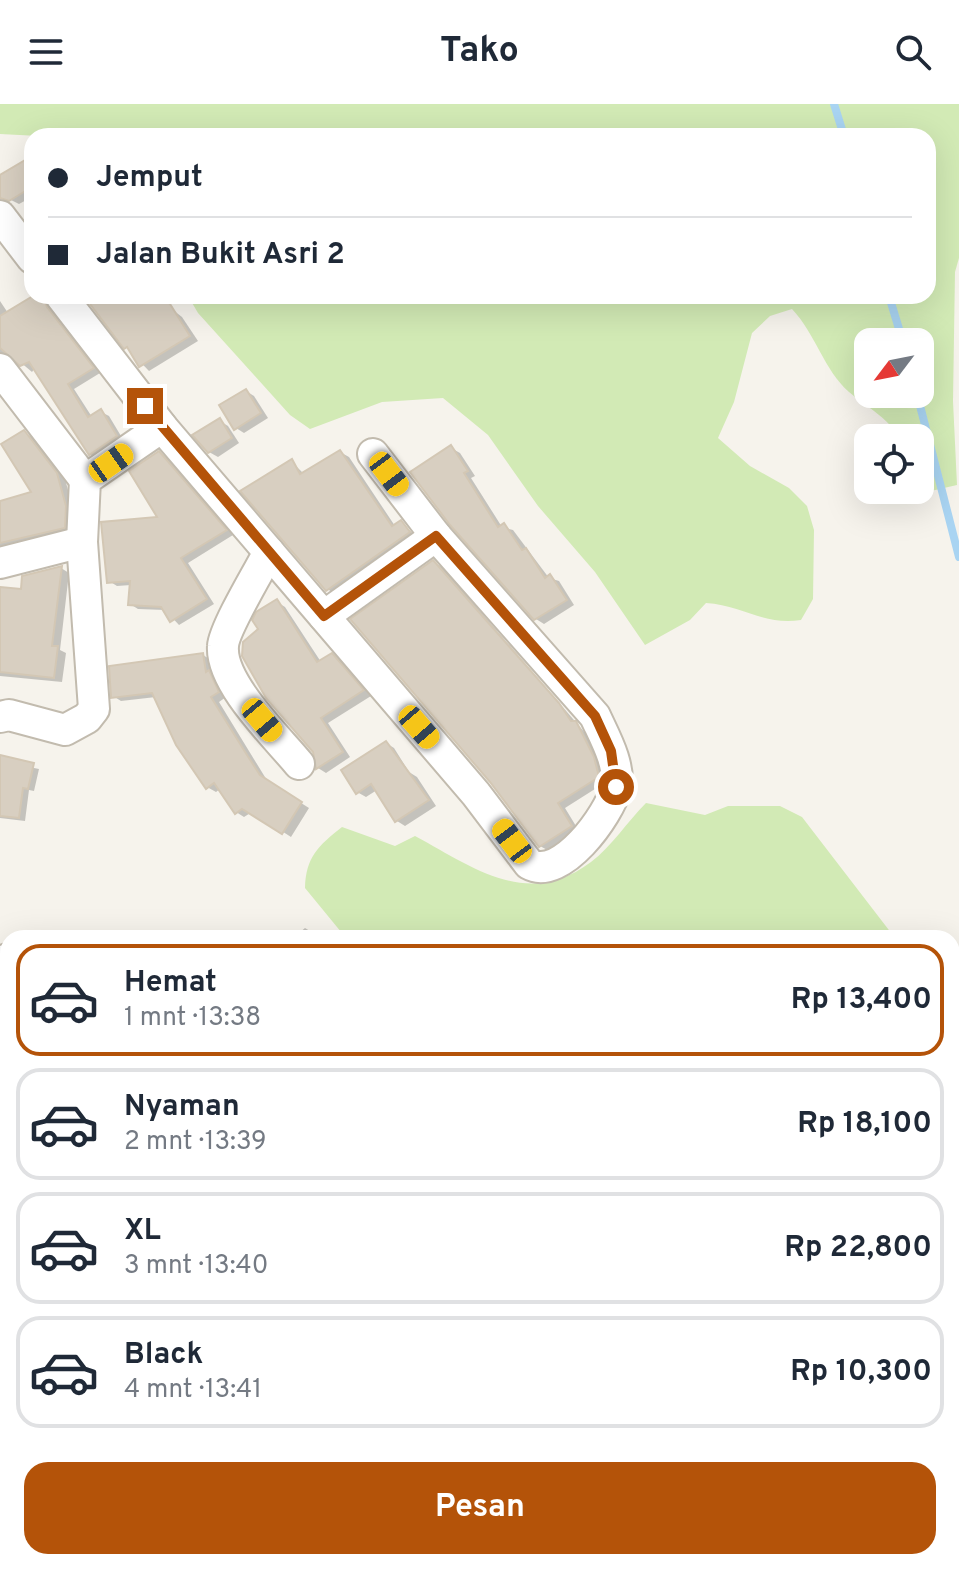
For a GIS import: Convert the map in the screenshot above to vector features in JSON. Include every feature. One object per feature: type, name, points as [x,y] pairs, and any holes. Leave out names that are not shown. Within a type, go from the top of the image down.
[{"type":"street","points":[[0,216],[24,248]]},
{"type":"street","points":[[67,304],[162,427],[476,794],[529,864],[536,868],[553,866],[591,834],[616,787],[611,751],[595,716],[436,536],[373,454]]},
{"type":"street","points":[[0,369],[85,480],[82,542],[94,709],[87,718],[65,730],[9,715],[0,717]]},
{"type":"street","points":[[85,480],[162,427]]},
{"type":"street","points":[[324,616],[436,536]]},
{"type":"street","points":[[0,563],[82,542]]},
{"type":"street","points":[[269,552],[222,646],[227,667],[244,698],[299,764]]},
{"type":"green space","points":[[0,104],[959,104],[959,258],[955,272],[953,401],[957,485],[934,490],[934,424],[889,424],[870,408],[934,408],[934,328],[854,328],[854,396],[840,383],[792,309],[770,316],[752,333],[734,402],[718,438],[750,466],[789,488],[807,506],[814,530],[813,599],[801,620],[788,621],[706,603],[690,620],[645,645],[595,572],[538,506],[488,435],[443,398],[382,402],[310,429],[290,415],[193,304],[936,304],[936,128],[24,128],[24,135],[0,134]]},
{"type":"green space","points":[[646,803],[705,815],[728,806],[780,806],[802,817],[889,930],[339,930],[305,888],[308,868],[315,853],[342,827],[395,846],[415,836],[479,871],[522,883],[545,883],[567,876],[606,849]]},
{"type":"building","points":[[24,161],[24,192],[9,201],[0,198],[0,175]]},
{"type":"building","points":[[24,301],[24,304],[46,304],[94,368],[68,384],[88,417],[101,409],[117,436],[89,455],[29,362],[20,366],[0,348],[0,316]]},
{"type":"building","points":[[90,304],[170,304],[190,336],[139,367],[127,347],[124,349]]},
{"type":"building","points":[[246,389],[261,413],[234,430],[219,405]]},
{"type":"building","points":[[220,418],[232,438],[208,453],[192,435]]},
{"type":"building","points":[[24,430],[57,473],[66,506],[65,528],[0,543],[0,501],[31,492],[1,444]]},
{"type":"building","points":[[451,445],[468,471],[464,473],[498,527],[504,523],[522,550],[526,548],[545,578],[550,574],[567,600],[534,620],[450,525],[410,472]]},
{"type":"building","points":[[340,450],[392,526],[401,520],[410,532],[326,591],[240,491],[292,459],[300,474]]},
{"type":"building","points":[[159,451],[227,530],[181,558],[207,599],[170,622],[161,607],[128,605],[130,581],[107,583],[101,522],[157,517],[129,471]]},
{"type":"building","points":[[433,560],[559,703],[571,721],[576,721],[594,757],[599,777],[558,803],[572,826],[539,847],[490,782],[350,619]]},
{"type":"building","points":[[62,566],[52,646],[58,646],[54,678],[0,672],[0,587],[21,589],[22,576]]},
{"type":"building","points":[[277,599],[317,662],[332,653],[364,690],[321,718],[343,752],[316,769],[313,752],[266,698],[242,656],[243,642],[258,629],[252,620],[256,612]]},
{"type":"building","points":[[203,653],[206,672],[209,670],[219,692],[211,697],[260,775],[302,802],[282,834],[242,809],[235,814],[214,783],[206,789],[176,745],[152,693],[111,698],[109,666]]},
{"type":"building","points":[[386,741],[429,800],[395,822],[371,784],[356,794],[341,770]]},
{"type":"building","points":[[0,755],[34,763],[28,789],[23,788],[19,818],[0,816]]},
{"type":"waterway","points":[[834,104],[842,128]]},
{"type":"waterway","points":[[891,304],[899,328]]},
{"type":"waterway","points":[[921,408],[959,557]]},
{"type":"route","points":[[145,406],[324,616],[436,536],[595,716],[611,751],[616,787]]}]
